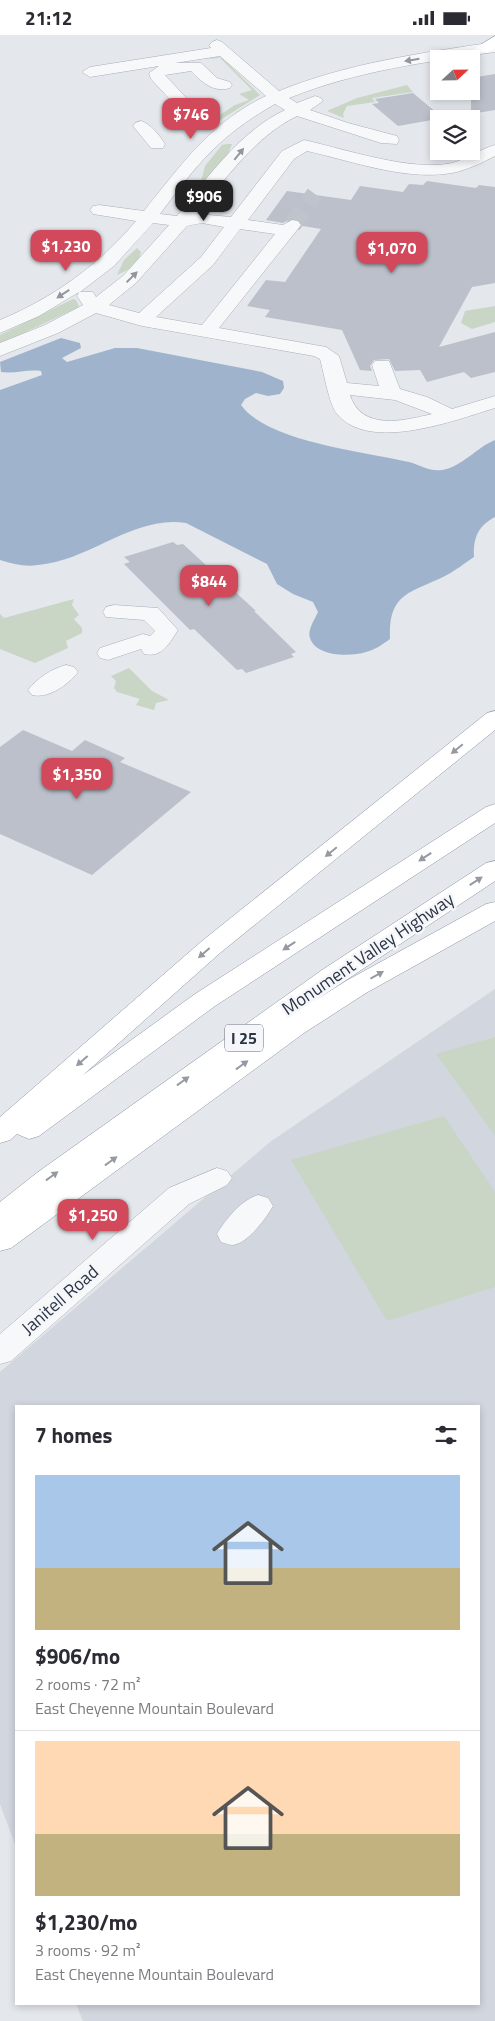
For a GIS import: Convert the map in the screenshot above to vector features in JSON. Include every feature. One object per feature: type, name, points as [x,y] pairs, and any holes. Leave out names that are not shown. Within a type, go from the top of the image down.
[{"type":"highway","points":[[0,1133],[211,947],[495,718]]},
{"type":"highway","points":[[0,1150],[206,1000],[495,812]]},
{"type":"highway","name":"Monument Valley Highway","points":[[0,1218],[48,1179],[330,976],[495,869]]},
{"type":"highway","points":[[0,1240],[294,1027],[356,987],[495,910]]},
{"type":"street","points":[[90,72],[220,48],[250,75],[296,109],[383,138],[344,158]]},
{"type":"street","points":[[0,327],[44,306],[100,267],[120,250],[209,142],[237,120],[279,97],[360,70],[488,54]]},
{"type":"street","points":[[198,111],[184,105],[157,77],[157,73],[165,69],[195,66],[211,81],[224,85]]},
{"type":"street","points":[[250,75],[271,69]]},
{"type":"street","points":[[0,350],[68,321],[93,306],[130,279],[182,222],[248,143],[296,109],[334,94],[383,80],[430,71]]},
{"type":"street","points":[[141,126],[157,144]]},
{"type":"street","points":[[142,320],[207,261],[288,155],[304,145],[344,158],[424,170],[450,169],[463,166],[495,150]]},
{"type":"street","points":[[463,166],[487,171]]},
{"type":"street","points":[[99,210],[147,219],[182,222],[192,231],[231,229],[286,233],[206,332]]},
{"type":"street","points":[[100,267],[105,277],[84,293],[93,306],[142,320],[320,351],[329,356],[344,411],[350,417],[370,425],[399,428],[495,403]]},
{"type":"street","points":[[382,365],[391,392]]},
{"type":"street","points":[[338,389],[391,392],[425,401],[448,415]]},
{"type":"street","points":[[108,653],[148,645],[167,630],[150,613],[114,612]]},
{"type":"street","points":[[40,690],[66,672]]},
{"type":"street","name":"Janitell Road","points":[[0,1352],[179,1196],[217,1178]]},
{"type":"street","points":[[232,1234],[258,1206]]},
{"type":"shaded area","points":[[495,989],[495,2021],[83,2021],[76,2005],[480,2005],[480,1405],[15,1405],[15,1844],[0,1804],[0,1372],[270,1142]]},
{"type":"green space","points":[[216,57],[222,58],[260,95],[209,127],[206,124],[235,105],[249,100],[239,94],[252,90],[220,58],[206,59]]},
{"type":"green space","points":[[407,85],[413,92],[372,98],[375,102],[347,106],[343,114],[344,118],[327,111],[357,98]]},
{"type":"green space","points":[[232,144],[228,154],[186,206],[183,206],[201,181],[205,166],[222,145]]},
{"type":"green space","points":[[137,248],[141,252],[138,261],[129,269],[117,275],[124,260]]},
{"type":"green space","points":[[73,299],[76,300],[79,307],[0,344],[0,335]]},
{"type":"green space","points":[[495,306],[495,322],[472,329],[461,323],[465,311]]},
{"type":"green space","points":[[74,599],[72,605],[79,615],[74,619],[82,628],[82,633],[66,641],[68,648],[35,663],[0,649],[0,614],[4,618]]},
{"type":"green space","points":[[129,668],[152,691],[169,700],[156,703],[154,710],[136,705],[140,699],[117,692],[114,688],[116,681],[111,676]]},
{"type":"green space","points":[[495,1037],[495,1136],[436,1054]]},
{"type":"green space","points":[[444,1116],[495,1192],[495,1287],[387,1321],[291,1160]]},
{"type":"water","points":[[61,338],[80,343],[81,348],[62,358],[67,362],[115,348],[137,348],[262,372],[283,381],[284,388],[280,394],[268,396],[256,393],[245,399],[241,405],[254,418],[272,428],[319,444],[409,462],[430,469],[442,470],[456,465],[495,440],[495,517],[484,524],[478,533],[474,544],[474,557],[449,574],[412,591],[397,603],[390,624],[390,639],[373,650],[351,655],[326,652],[313,644],[309,635],[318,612],[313,602],[293,594],[277,584],[267,564],[186,523],[167,522],[148,526],[57,562],[28,566],[0,560],[0,390],[42,375],[41,371],[1,372],[0,362]]},
{"type":"building","points":[[495,74],[495,110],[480,112],[480,110],[471,110],[471,100],[480,100],[480,76]]},
{"type":"building","points":[[413,93],[433,110],[430,110],[430,120],[398,126],[372,104],[379,103],[375,99]]},
{"type":"building","points":[[427,181],[476,188],[479,185],[495,187],[495,283],[472,287],[439,347],[495,332],[495,372],[471,378],[464,372],[427,382],[420,370],[395,371],[389,359],[374,360],[370,366],[372,371],[360,370],[342,330],[265,317],[270,310],[247,306],[266,280],[285,282],[321,229],[303,226],[300,220],[292,218],[283,223],[266,220],[287,191],[351,200],[360,186],[403,192],[409,184],[423,185]]},
{"type":"building","points":[[173,542],[177,545],[183,544],[256,611],[254,611],[296,652],[291,654],[294,657],[246,673],[242,669],[237,670],[194,629],[190,630],[124,564],[130,562],[124,557]]},
{"type":"building","points":[[23,730],[72,751],[85,740],[125,758],[120,762],[191,792],[92,875],[0,834],[0,747]]},
{"type":"tunnel","points":[[292,225],[315,194]]}]
